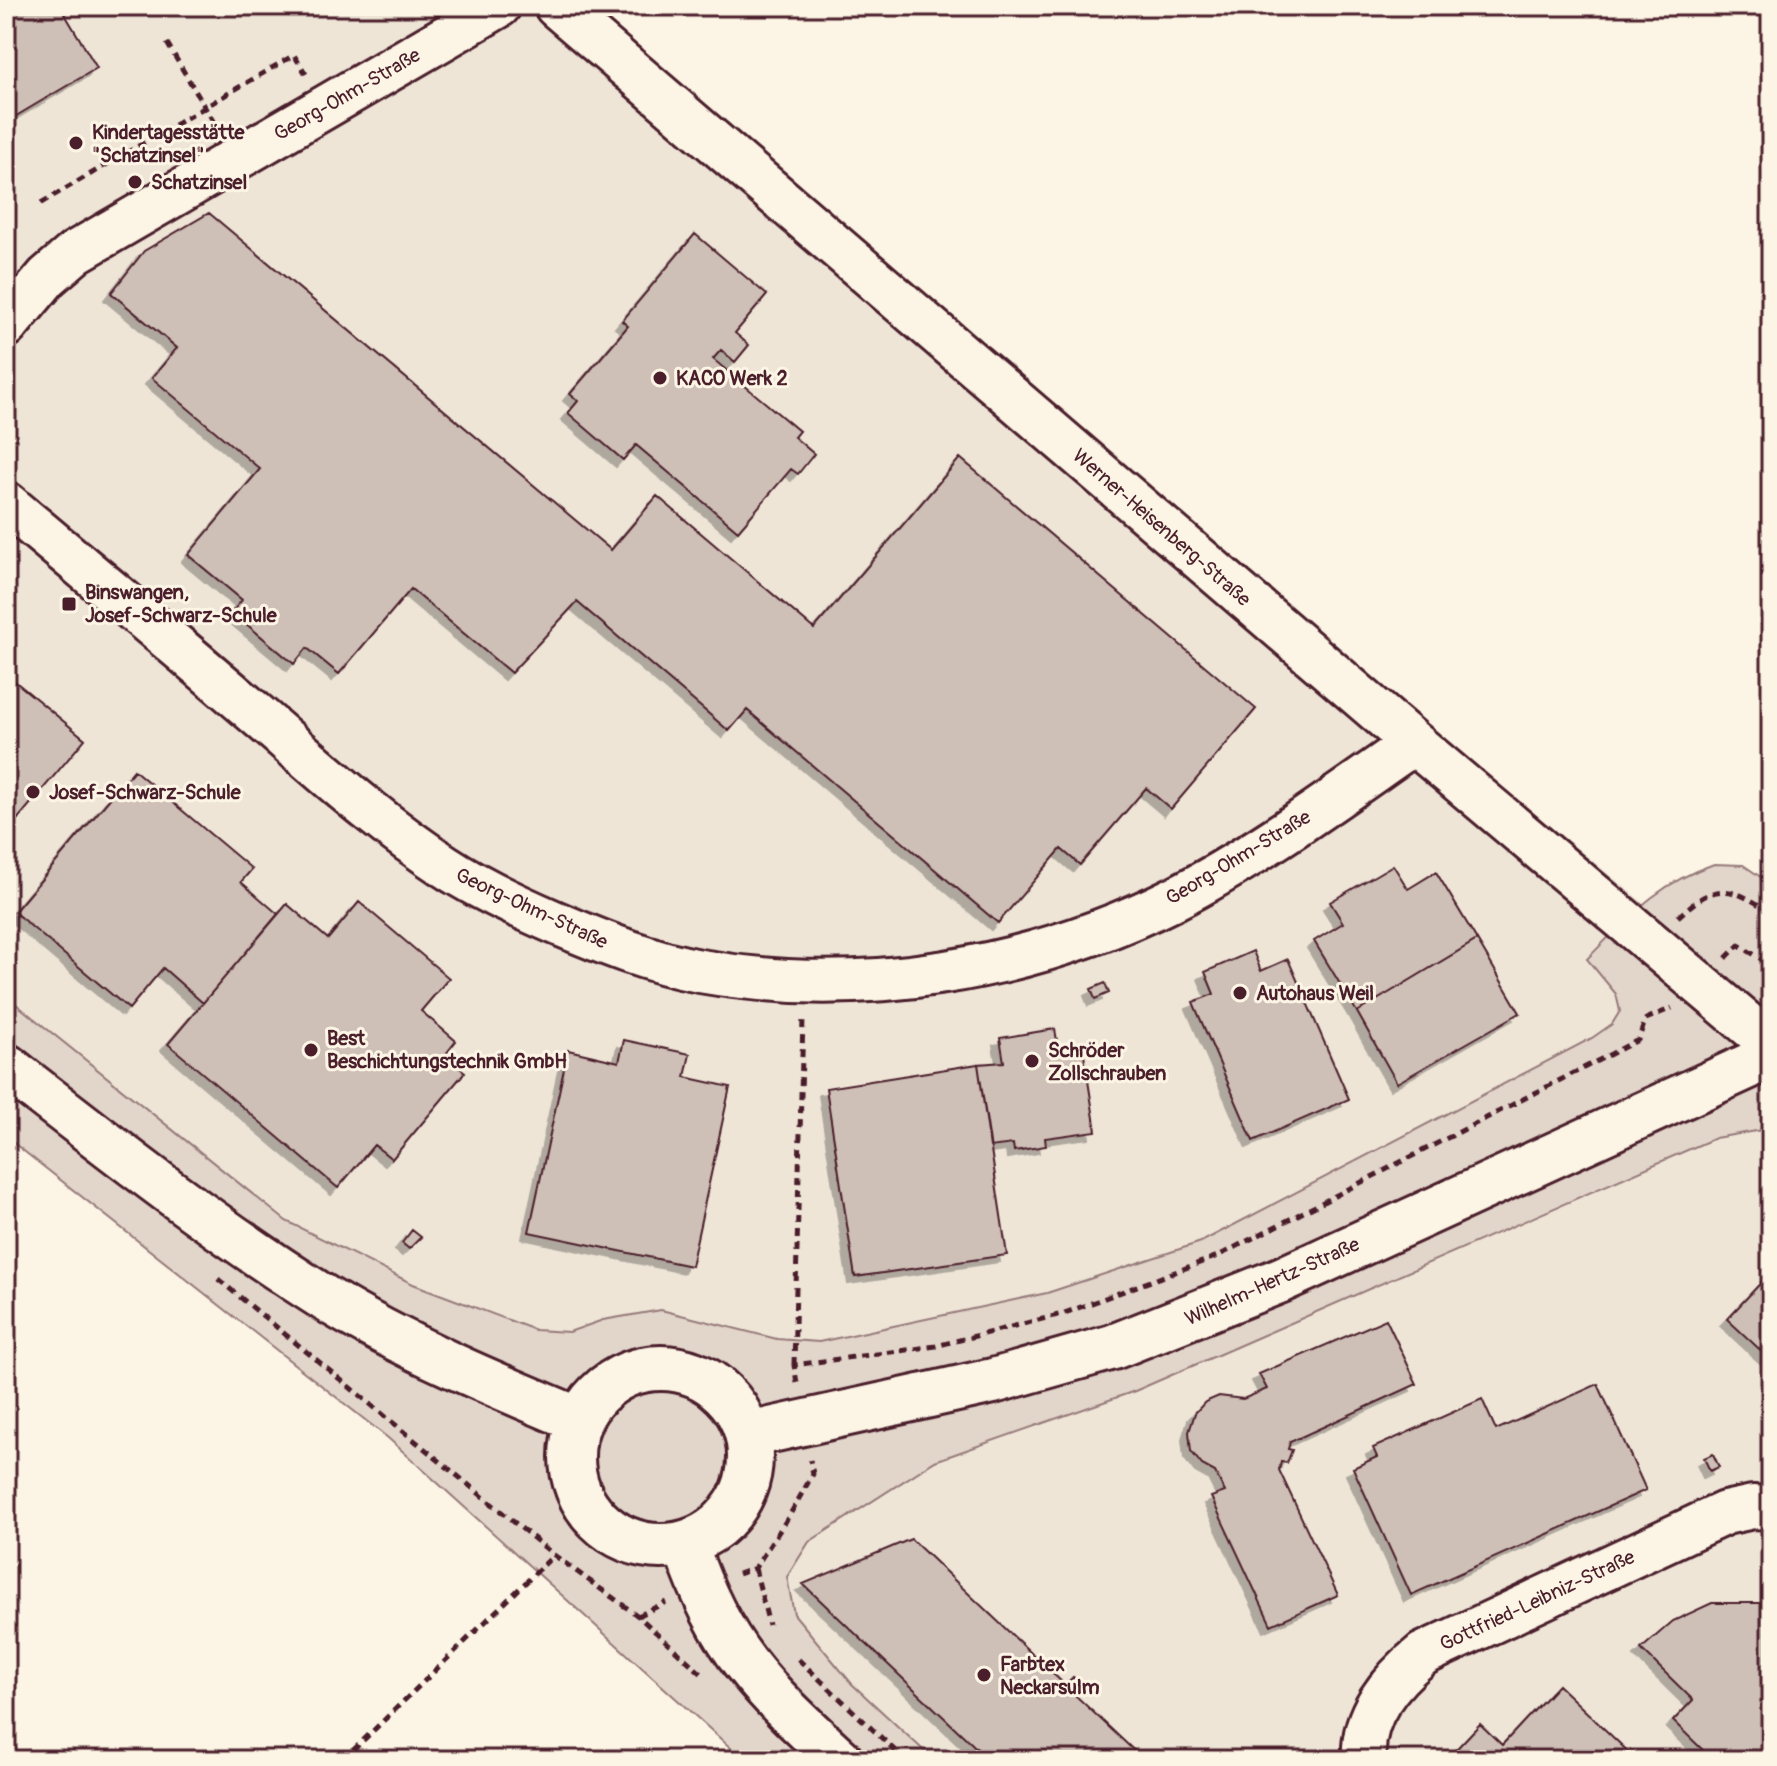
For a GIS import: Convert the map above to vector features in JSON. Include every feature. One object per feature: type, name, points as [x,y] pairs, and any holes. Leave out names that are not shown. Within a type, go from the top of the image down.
[{"type":"main road","name":"Wilhelm-Hertz-Straße","points":[[748,1435],[993,1381],[1113,1347],[1203,1314],[1771,1056]]},
{"type":"main road","points":[[6,1066],[174,1197],[328,1300],[462,1371],[579,1420]]},
{"type":"main road","points":[[653,1368],[679,1370],[706,1380],[729,1399],[748,1435],[751,1459],[747,1485],[732,1512],[710,1533],[685,1544],[640,1545],[611,1532],[586,1507],[576,1488],[572,1467],[573,1439],[579,1420],[591,1400],[617,1379],[653,1368]]},
{"type":"main road","points":[[685,1544],[699,1586],[726,1639],[764,1691],[840,1760]]},
{"type":"street","name":"Georg-Ohm-Straße","points":[[6,326],[47,277],[76,252],[499,6]]},
{"type":"street","name":"Werner-Heisenberg-Straße","points":[[556,6],[1414,743],[1771,1044]]},
{"type":"street","name":"Georg-Ohm-Straße","points":[[6,503],[360,802],[447,868],[531,912],[610,946],[698,970],[804,983],[900,980],[985,965],[1077,938],[1175,898],[1308,816],[1414,743]]},
{"type":"street","name":"Gottfried-Leibniz-Straße","points":[[1364,1760],[1373,1709],[1398,1674],[1423,1654],[1725,1513],[1753,1507],[1771,1508]]},
{"type":"path","points":[[167,43],[235,158]]},
{"type":"path","points":[[41,203],[294,55],[311,80]]},
{"type":"path","points":[[1654,945],[1666,928],[1701,895],[1739,892],[1771,912]]},
{"type":"path","points":[[794,1365],[936,1346],[1062,1314],[1218,1256],[1638,1040],[1646,1019],[1668,1011],[1739,945],[1771,965]]},
{"type":"path","points":[[208,1271],[469,1482],[554,1555],[638,1616],[699,1586],[755,1568],[813,1474],[794,1365],[804,983]]},
{"type":"path","points":[[343,1760],[554,1555]]},
{"type":"path","points":[[755,1568],[771,1634]]},
{"type":"path","points":[[794,1655],[905,1760]]},
{"type":"shaded area","points":[[6,6],[548,6],[1643,902],[1587,959],[1616,994],[1620,1011],[1612,1024],[1592,1038],[1201,1242],[1047,1293],[819,1342],[777,1339],[661,1310],[603,1320],[569,1332],[535,1330],[413,1284],[286,1221],[6,996]]},
{"type":"shaded area","points":[[1714,864],[1743,865],[1771,884],[1771,1135],[1762,1130],[1715,1138],[1135,1391],[935,1461],[809,1542],[787,1577],[794,1614],[852,1684],[934,1760],[744,1760],[388,1438],[6,1137],[6,996],[286,1221],[413,1284],[535,1330],[569,1332],[603,1320],[661,1310],[777,1339],[819,1342],[1047,1293],[1201,1242],[1592,1038],[1612,1024],[1620,1011],[1616,994],[1587,959],[1644,903],[1676,881]]},
{"type":"shaded area","points":[[1762,1130],[1771,1135],[1771,1760],[934,1760],[852,1684],[793,1614],[787,1577],[809,1542],[935,1461],[1135,1391],[1715,1138]]},
{"type":"building","points":[[6,6],[60,6],[97,68],[6,122]]},
{"type":"building","points":[[209,213],[611,550],[657,496],[814,629],[960,458],[1256,709],[1171,809],[1146,788],[1080,865],[1061,849],[998,923],[747,710],[729,731],[577,602],[511,673],[411,589],[339,674],[307,648],[294,664],[232,612],[242,600],[188,555],[260,469],[152,378],[177,348],[111,293],[144,251]]},
{"type":"building","name":"KACO Werk 2","points":[[695,234],[767,295],[735,333],[749,345],[735,362],[721,350],[713,359],[799,431],[794,437],[814,454],[798,474],[791,469],[738,531],[636,445],[623,460],[568,413],[578,401],[570,394],[628,326],[622,321]]},
{"type":"building","points":[[6,674],[85,739],[6,833]]},
{"type":"building","points":[[134,770],[252,869],[241,882],[278,914],[203,1003],[163,968],[129,1009],[14,912]]},
{"type":"building","points":[[1393,865],[1408,889],[1436,872],[1477,940],[1357,1012],[1314,941],[1343,923],[1330,902]]},
{"type":"building","name":"Best Beschichtungstechnik GmbH","points":[[359,902],[449,978],[421,1011],[456,1041],[445,1055],[465,1072],[392,1159],[374,1145],[338,1188],[168,1044],[287,904],[328,939]]},
{"type":"building","points":[[1477,940],[1520,1013],[1397,1083],[1357,1012]]},
{"type":"building","points":[[1253,951],[1261,971],[1288,959],[1349,1099],[1253,1141],[1193,1002],[1214,994],[1205,972]]},
{"type":"building","points":[[1105,983],[1109,993],[1095,999],[1091,989]]},
{"type":"building","points":[[1055,1029],[1059,1053],[1083,1049],[1096,1131],[1045,1138],[1046,1146],[1014,1151],[1013,1144],[990,1147],[978,1064],[1004,1062],[1000,1038]]},
{"type":"building","points":[[624,1040],[690,1054],[685,1077],[730,1087],[691,1266],[529,1232],[568,1050],[619,1062]]},
{"type":"building","points":[[978,1064],[1007,1255],[855,1277],[826,1088]]},
{"type":"building","points":[[412,1230],[421,1237],[409,1249],[402,1243]]},
{"type":"building","points":[[1771,1272],[1771,1360],[1727,1319]]},
{"type":"building","points":[[1386,1319],[1417,1384],[1290,1442],[1288,1449],[1292,1450],[1287,1463],[1281,1462],[1279,1470],[1338,1595],[1271,1625],[1211,1497],[1225,1492],[1215,1472],[1202,1465],[1191,1451],[1189,1432],[1195,1413],[1205,1402],[1219,1396],[1243,1399],[1267,1389],[1259,1374]]},
{"type":"building","points":[[1598,1384],[1646,1490],[1411,1595],[1353,1468],[1377,1457],[1373,1448],[1482,1399],[1496,1430]]},
{"type":"building","points":[[1713,1454],[1719,1467],[1710,1471],[1704,1458]]},
{"type":"building","points":[[911,1539],[1065,1685],[1073,1677],[1083,1686],[1075,1695],[1144,1760],[989,1760],[803,1584]]},
{"type":"building","points":[[1712,1603],[1771,1603],[1771,1760],[1713,1760],[1673,1721],[1693,1700],[1641,1649],[1673,1621]]},
{"type":"building","points":[[1558,1685],[1637,1760],[1446,1760],[1480,1724],[1502,1745]]},
{"type":"place","name":"Kindertagesstätte \"Schatzinsel\"","points":[[76,143]]},
{"type":"place","name":"Schatzinsel","points":[[135,182]]},
{"type":"place","name":"KACO Werk 2","points":[[660,378]]},
{"type":"place","name":"Binswangen, Josef-Schwarz-Schule","points":[[69,604]]},
{"type":"place","name":"Josef-Schwarz-Schule","points":[[33,792]]},
{"type":"place","name":"Autohaus Weil","points":[[1240,993]]},
{"type":"place","name":"Best Beschichtungstechnik GmbH","points":[[311,1050]]},
{"type":"place","name":"Schröder Zollschrauben","points":[[1032,1061]]},
{"type":"place","name":"Farbtex Neckarsulm","points":[[984,1675]]}]
